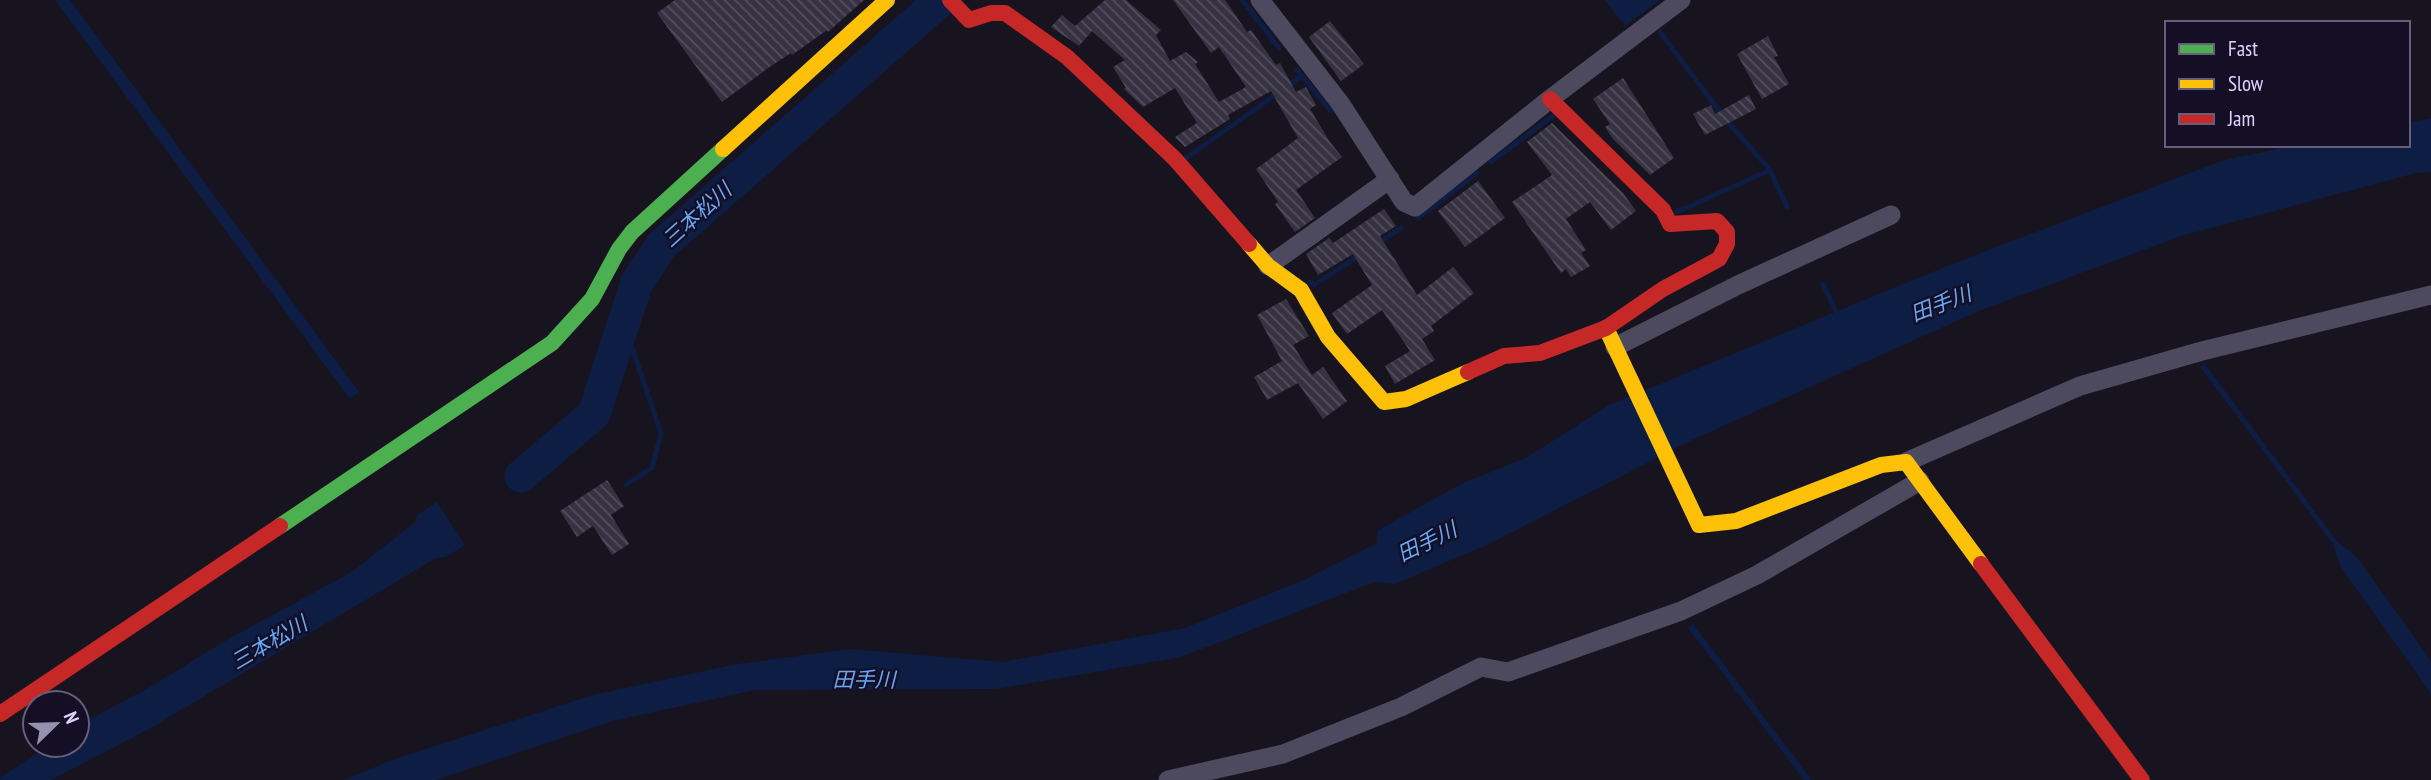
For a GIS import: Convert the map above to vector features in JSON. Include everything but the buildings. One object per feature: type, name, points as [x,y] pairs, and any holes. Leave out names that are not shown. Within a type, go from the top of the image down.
[{"type":"street","points":[[0,714],[552,343],[592,299],[632,232],[887,0]]},
{"type":"street","points":[[950,0],[969,20],[991,13],[1005,13],[1067,57],[1175,159],[1268,266],[1301,290],[1328,337],[1384,402],[1406,399],[1504,356],[1540,353],[1606,328],[1663,289],[1719,259],[1727,244],[1727,232],[1717,221],[1670,224],[1662,210],[1550,99]]},
{"type":"street","points":[[1260,0],[1340,103],[1404,202],[1415,206],[1681,0]]},
{"type":"street","points":[[1268,266],[1390,179]]},
{"type":"street","points":[[1618,353],[1738,285],[1891,215]]},
{"type":"street","points":[[1606,328],[1699,525],[1736,522],[1881,465],[1906,462],[2080,386],[2202,351],[2431,295]]},
{"type":"street","points":[[1906,462],[2142,780]]},
{"type":"street","points":[[1168,780],[1283,754],[1401,707],[1481,667],[1508,672],[1681,611],[1757,575],[1920,481]]},
{"type":"water","points":[[55,0],[70,0],[359,392],[350,399]]},
{"type":"water","points":[[1605,0],[1660,0],[1625,26]]},
{"type":"water","name":"田手川","points":[[2431,118],[2431,172],[2416,173],[2181,236],[1979,311],[1692,440],[1489,544],[1395,584],[1374,582],[1181,657],[997,689],[755,690],[613,721],[436,780],[344,780],[389,761],[593,695],[737,664],[850,649],[1002,662],[1185,628],[1302,581],[1377,543],[1378,530],[1461,484],[1526,458],[1609,405],[1947,266],[2224,160],[2288,147],[2410,147],[2410,123]]},
{"type":"water","points":[[2205,364],[2337,541],[2356,556],[2431,661],[2431,694],[2341,567],[2333,544],[2200,367]]},
{"type":"water","points":[[437,502],[465,545],[446,557],[436,558],[151,728],[51,780],[0,780],[28,759],[91,759],[91,719],[150,687],[230,638],[352,572],[415,522],[417,515]]},
{"type":"water","points":[[1693,624],[1812,780],[1804,780],[1688,628]]},
{"type":"waterway","points":[[920,0],[928,11]]},
{"type":"waterway","name":"三本松川","points":[[521,476],[594,414],[637,282],[662,245],[941,0]]},
{"type":"waterway","points":[[1242,0],[1279,48]]},
{"type":"waterway","points":[[1660,32],[1726,120],[1770,170],[1787,207]]},
{"type":"waterway","points":[[1297,70],[1331,111]]},
{"type":"waterway","points":[[1286,87],[1302,76]]},
{"type":"waterway","points":[[1186,158],[1278,93]]},
{"type":"waterway","points":[[1491,162],[1554,115]]},
{"type":"waterway","points":[[1677,212],[1770,170]]},
{"type":"waterway","points":[[1418,218],[1477,173]]},
{"type":"waterway","points":[[1377,244],[1401,228]]},
{"type":"waterway","points":[[1310,282],[1314,285],[1360,255]]},
{"type":"waterway","points":[[1823,284],[1839,318]]},
{"type":"waterway","points":[[624,324],[661,433],[652,468],[626,485]]},
{"type":"traffic: fast","points":[[280,526],[552,343],[592,299],[619,249],[632,232],[723,149]]},
{"type":"traffic: slow","points":[[723,149],[887,0]]},
{"type":"traffic: slow","points":[[1249,244],[1268,266],[1301,290],[1328,337],[1384,402],[1406,399],[1468,372]]},
{"type":"traffic: slow","points":[[1606,328],[1699,525],[1736,521],[1881,465],[1906,462],[1981,564]]},
{"type":"traffic: jam","points":[[950,0],[969,20],[991,13],[1005,13],[1067,57],[1175,159],[1249,244]]},
{"type":"traffic: jam","points":[[1468,372],[1504,356],[1540,353],[1606,328],[1663,289],[1719,259],[1727,244],[1727,232],[1717,221],[1670,224],[1663,210],[1550,99]]},
{"type":"traffic: jam","points":[[0,714],[280,526]]},
{"type":"traffic: jam","points":[[1981,564],[2142,780]]}]
